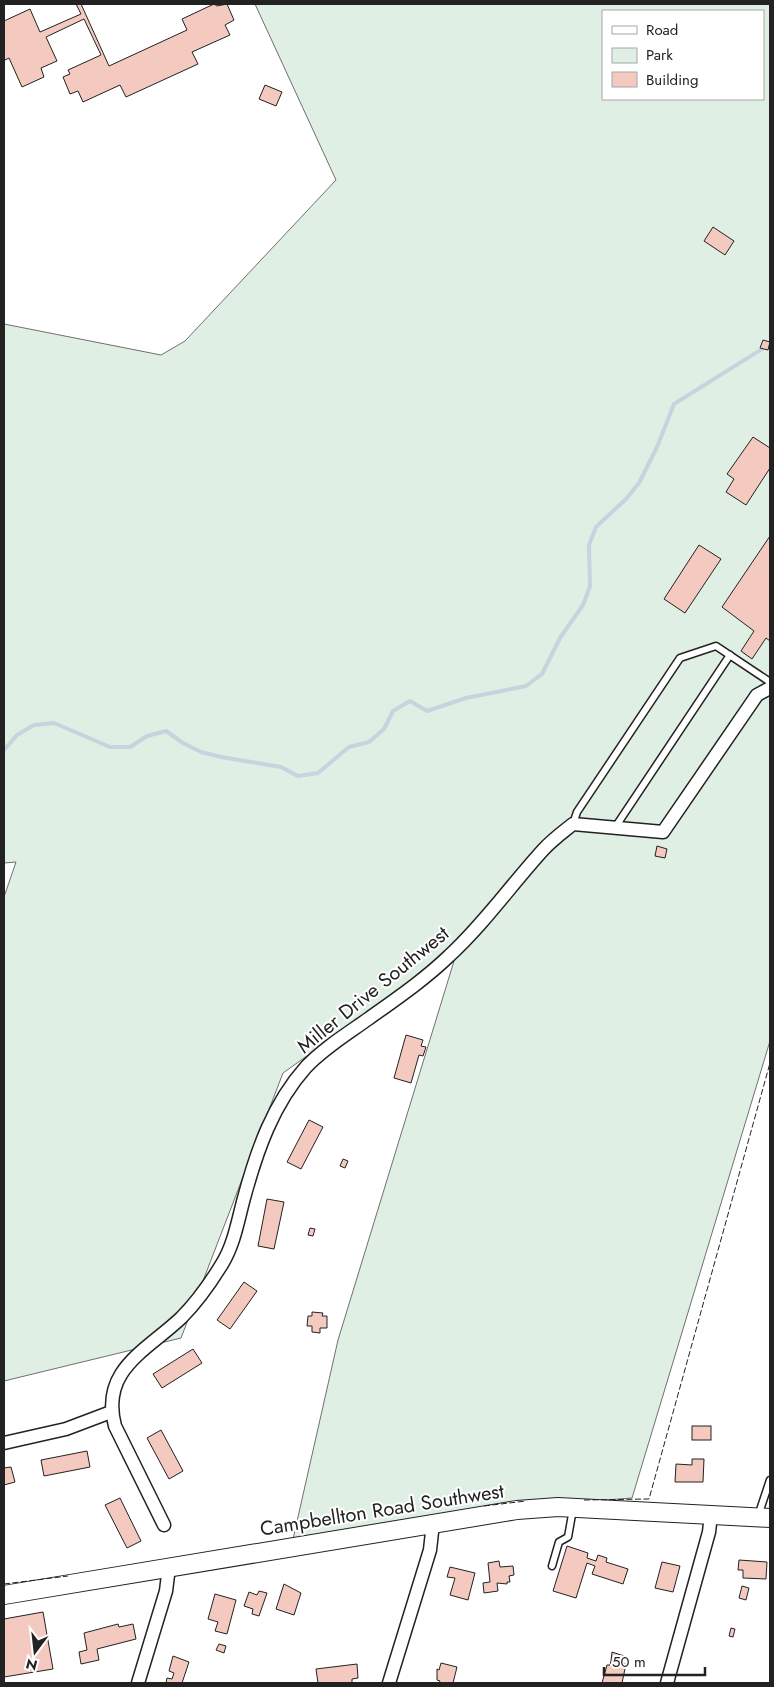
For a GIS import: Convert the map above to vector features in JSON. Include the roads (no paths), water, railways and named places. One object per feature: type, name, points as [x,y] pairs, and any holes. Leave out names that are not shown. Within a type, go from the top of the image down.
[{"type":"main road","name":"Campbellton Road Southwest","points":[[4,1595],[517,1510],[573,1508],[764,1518]]},
{"type":"street","points":[[573,824],[663,832],[757,695],[770,688]]},
{"type":"street","name":"Miller Drive Southwest","points":[[111,1412],[112,1391],[122,1370],[182,1316],[222,1264],[232,1242],[266,1129],[284,1096],[307,1067],[331,1044],[407,992],[450,956],[491,914],[548,845],[573,824]]},
{"type":"street","points":[[4,1443],[66,1429],[111,1412],[115,1426],[164,1525]]},
{"type":"street","points":[[666,1683],[709,1532],[711,1515]]},
{"type":"street","points":[[389,1683],[430,1550],[433,1523]]},
{"type":"street","points":[[138,1683],[166,1591],[168,1567]]},
{"type":"lane","points":[[573,824],[577,812],[680,658],[716,646],[770,682]]},
{"type":"lane","points":[[614,829],[730,655]]},
{"type":"lane","points":[[764,1518],[770,1480]]},
{"type":"lane","points":[[552,1566],[559,1542],[568,1537],[573,1508]]},
{"type":"waterway","points":[[4,750],[17,735],[34,725],[54,723],[110,747],[130,747],[147,736],[166,731],[183,743],[201,752],[281,767],[298,776],[318,773],[349,747],[369,742],[384,729],[393,711],[410,701],[427,711],[466,698],[526,686],[542,674],[560,638],[583,605],[590,586],[589,545],[596,527],[626,499],[639,483],[657,447],[674,404],[770,344]]}]
